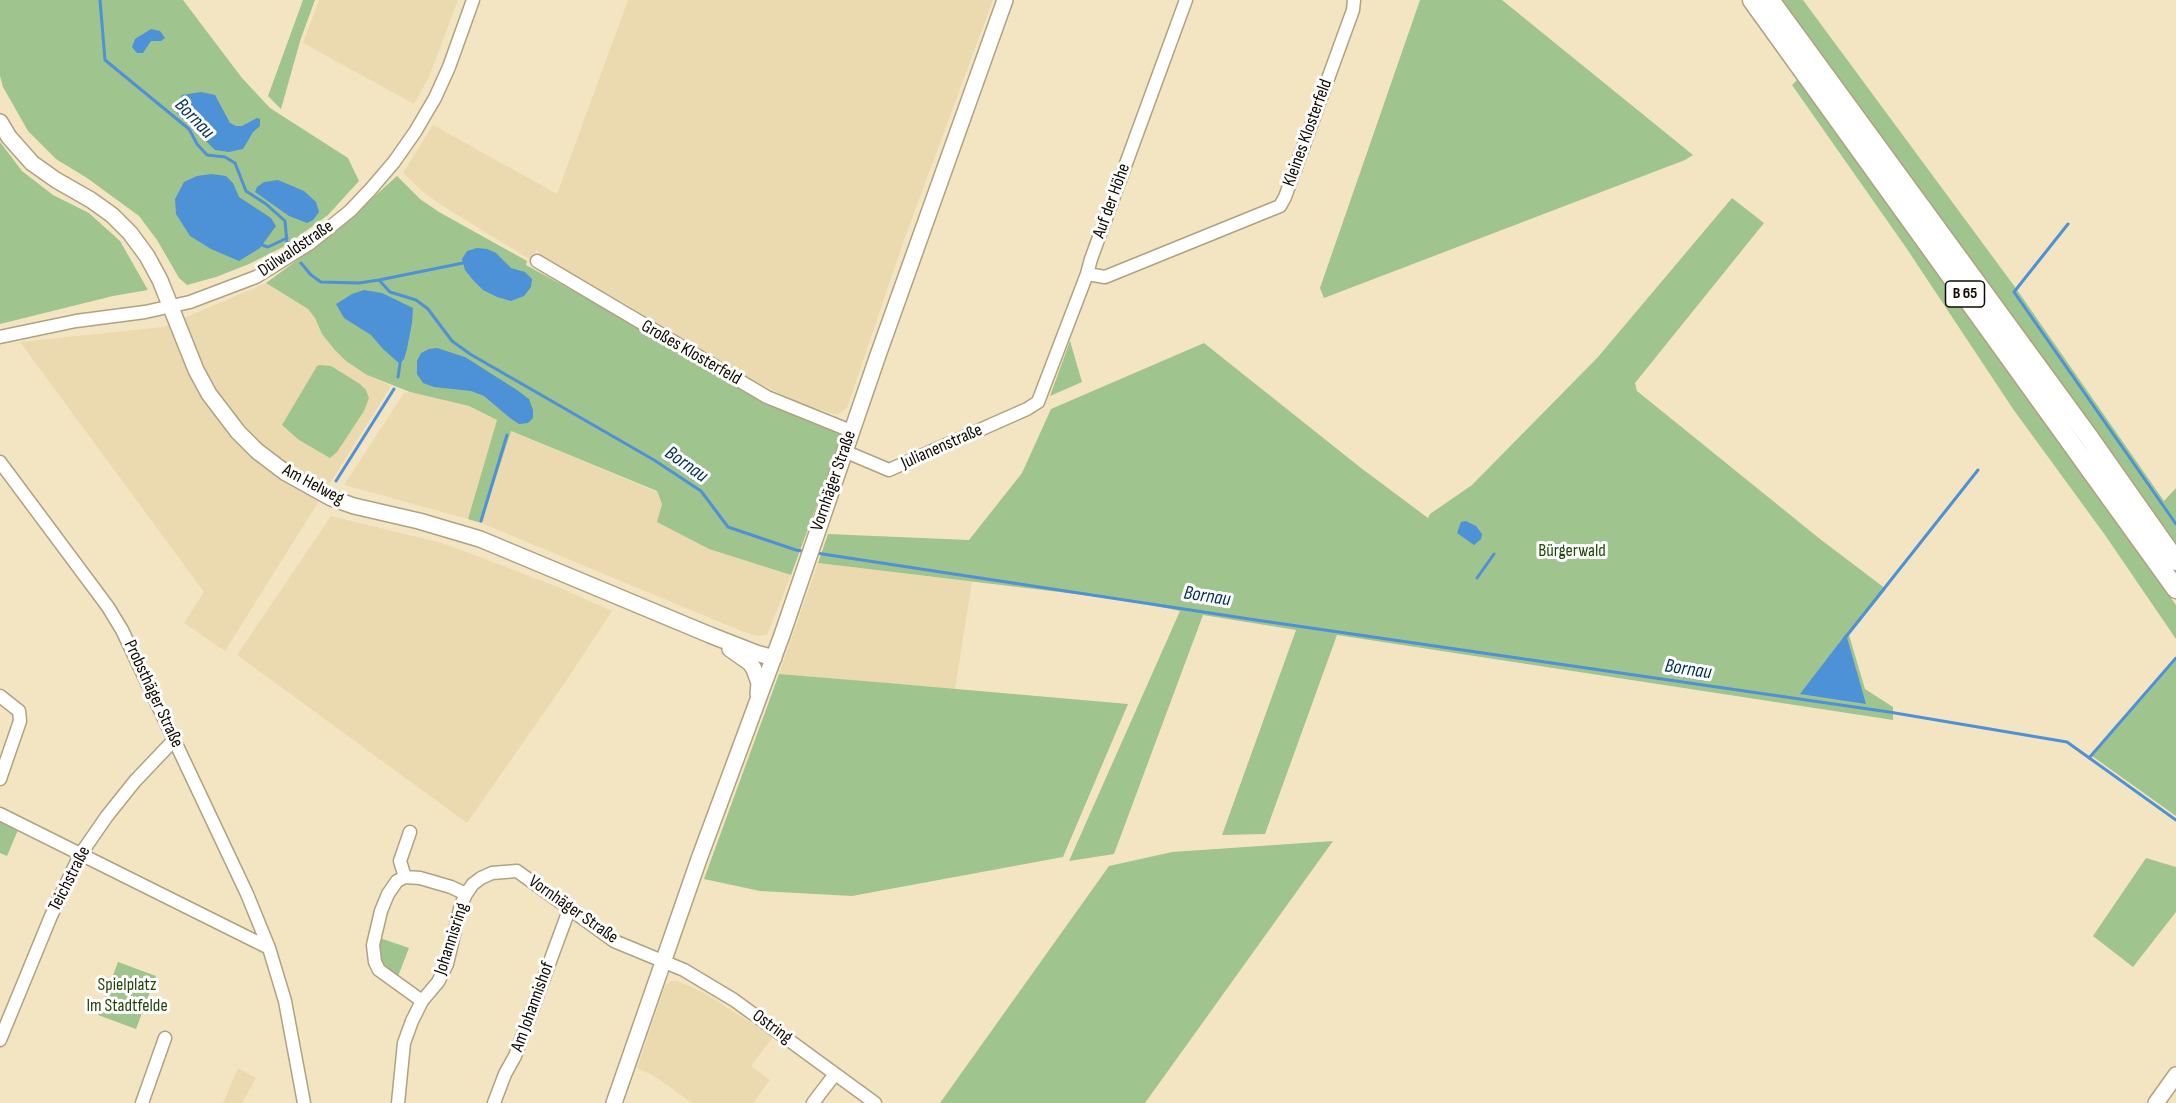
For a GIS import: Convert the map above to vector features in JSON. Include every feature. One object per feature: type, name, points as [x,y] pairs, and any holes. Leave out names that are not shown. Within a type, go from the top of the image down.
[{"type":"highway","name":"B 65","points":[[1752,0],[2176,590]]},
{"type":"highway","name":"B 65","points":[[1770,0],[2089,437],[2176,561]]},
{"type":"main road","name":"Vornhäger Straße","points":[[614,1103],[663,961],[774,658],[851,431],[1005,0]]},
{"type":"main road","name":"Am Helweg","points":[[0,122],[9,137],[32,163],[56,180],[92,200],[130,233],[147,256],[196,370],[219,409],[257,451],[300,482],[331,498],[354,506],[419,521],[480,539],[710,635],[774,658]]},
{"type":"main road","points":[[710,635],[750,663],[759,683],[758,703]]},
{"type":"main road","points":[[2156,1103],[2176,1075]]},
{"type":"street","name":"Dülwaldstraße","points":[[0,337],[76,321],[190,302],[256,277],[309,244],[350,212],[394,162],[416,132],[449,67],[473,0]]},
{"type":"street","name":"Auf der Höhe","points":[[1038,402],[1186,0]]},
{"type":"street","name":"Kleines Klosterfeld","points":[[1087,274],[1105,277],[1280,206],[1353,10],[1354,0]]},
{"type":"street","name":"Großes Klosterfeld","points":[[537,261],[767,397],[851,431]]},
{"type":"street","name":"Julianenstraße","points":[[844,451],[889,470],[1027,409],[1038,402]]},
{"type":"street","name":"Probsthäger Straße","points":[[0,462],[108,607],[122,630],[247,894],[269,948],[287,1010],[304,1103]]},
{"type":"street","points":[[0,696],[19,711],[20,720],[0,779]]},
{"type":"street","name":"Teichstraße","points":[[0,1040],[51,916],[80,855],[106,816],[174,740]]},
{"type":"street","points":[[0,814],[269,948]]},
{"type":"street","points":[[410,832],[400,861],[405,877],[398,881],[388,894],[381,911],[373,945],[375,962],[379,970],[422,1002]]},
{"type":"street","name":"Vornhäger Straße","points":[[517,871],[614,941],[663,961]]},
{"type":"street","name":"Johannisring","points":[[398,1103],[404,1043],[411,1021],[438,982],[447,964],[461,905],[466,894],[473,884],[492,873],[517,871]]},
{"type":"street","name":"Johannisring","points":[[405,877],[430,881],[466,894]]},
{"type":"street","name":"Am Johannishof","points":[[494,1103],[515,1056],[569,910]]},
{"type":"street","name":"Ostring","points":[[663,961],[684,970],[734,1000],[875,1103]]},
{"type":"street","points":[[142,1103],[165,1038]]},
{"type":"street","points":[[813,1103],[835,1074]]},
{"type":"shaded area","points":[[319,0],[458,0],[429,77],[414,104],[303,43]]},
{"type":"shaded area","points":[[628,0],[993,0],[904,240],[847,408],[837,415],[799,403],[732,370],[626,304],[540,255],[538,247],[531,260],[441,205],[403,173],[433,125],[557,194]]},
{"type":"shaded area","points":[[266,283],[308,309],[322,334],[367,375],[391,386],[225,651],[184,623],[204,592],[20,342],[163,327]]},
{"type":"shaded area","points":[[410,392],[469,406],[497,420],[468,519],[344,485],[404,393]]},
{"type":"shaded area","points":[[510,431],[657,492],[662,504],[658,522],[709,549],[791,575],[767,635],[757,636],[744,632],[481,523]]},
{"type":"shaded area","points":[[331,516],[442,543],[558,587],[612,611],[467,823],[237,655]]},
{"type":"shaded area","points":[[818,563],[972,582],[955,689],[779,674]]},
{"type":"shaded area","points":[[670,981],[678,981],[706,994],[773,1037],[751,1066],[770,1080],[753,1103],[692,1103],[654,1076],[637,1068],[665,986]]},
{"type":"shaded area","points":[[238,1068],[256,1078],[242,1103],[223,1103]]},
{"type":"green space","points":[[0,0],[183,0],[242,78],[270,108],[348,158],[359,181],[328,215],[285,246],[249,264],[187,285],[179,278],[157,240],[139,216],[87,178],[56,159],[28,131],[3,87],[0,76]]},
{"type":"green space","points":[[303,0],[315,0],[301,38],[281,109],[268,96]]},
{"type":"green space","points":[[1420,0],[1502,0],[1693,155],[1324,298],[1320,288]]},
{"type":"green space","points":[[1782,0],[1803,0],[2015,287],[2164,501],[2176,488],[2176,547],[2096,433]]},
{"type":"green space","points":[[1798,79],[2176,605],[2176,639],[2105,535],[2013,409],[1907,249],[1792,85]]},
{"type":"green space","points":[[0,142],[22,171],[53,195],[89,213],[120,241],[148,290],[113,296],[0,324]]},
{"type":"green space","points":[[397,176],[420,199],[527,261],[526,265],[683,351],[772,403],[843,434],[791,575],[709,549],[657,522],[662,504],[657,491],[511,431],[481,523],[468,519],[497,420],[469,406],[410,392],[367,375],[346,361],[334,349],[322,334],[308,309],[266,283],[334,233]]},
{"type":"green space","name":"Bürgerwald","points":[[1732,198],[1764,223],[1635,383],[1637,391],[1820,539],[1886,589],[1849,635],[1865,689],[1893,707],[1893,720],[1337,635],[1265,834],[1222,835],[1296,630],[1203,615],[1114,854],[1069,861],[1180,611],[1126,600],[818,563],[828,534],[969,540],[1022,473],[1051,409],[1204,343],[1361,468],[1428,518],[1430,514],[1472,485],[1598,357]]},
{"type":"green space","points":[[1070,341],[1082,382],[1050,396]]},
{"type":"green space","points":[[317,366],[331,366],[360,384],[366,390],[369,398],[364,411],[337,452],[330,458],[299,440],[282,425]]},
{"type":"green space","points":[[2176,660],[2176,816],[2092,756]]},
{"type":"green space","points":[[779,674],[1128,704],[1063,857],[852,896],[760,891],[704,879]]},
{"type":"green space","points":[[0,821],[18,830],[7,856],[0,853]]},
{"type":"green space","points":[[1333,841],[1145,1103],[940,1103],[1109,866],[1172,852]]},
{"type":"green space","points":[[2146,858],[2176,867],[2176,912],[2133,967],[2093,936]]},
{"type":"green space","points":[[377,937],[409,948],[397,979],[380,964]]},
{"type":"green space","name":"Spielplatz Im Stadtfelde","points":[[118,962],[156,976],[136,1029],[98,1015]]},
{"type":"water","points":[[151,29],[160,31],[165,38],[161,41],[151,41],[143,53],[137,53],[132,47],[135,39]]},
{"type":"water","points":[[201,92],[215,95],[230,123],[236,126],[260,119],[260,126],[253,132],[243,149],[229,152],[215,150],[177,113],[177,105],[182,95]]},
{"type":"water","points":[[211,174],[226,176],[233,183],[239,197],[271,218],[276,226],[260,248],[239,261],[211,249],[190,236],[176,214],[175,199],[184,182],[197,176]]},
{"type":"water","points":[[278,180],[304,191],[316,202],[319,212],[313,220],[307,223],[289,216],[255,192],[257,187],[264,182]]},
{"type":"water","points":[[477,248],[496,253],[511,268],[525,272],[532,279],[531,287],[524,296],[511,301],[497,297],[483,290],[473,280],[465,270],[462,259],[467,251]]},
{"type":"water","points":[[364,290],[382,293],[413,308],[407,349],[400,364],[371,335],[344,318],[336,304]]},
{"type":"water","points":[[437,348],[465,357],[517,390],[529,399],[533,418],[528,423],[519,424],[484,396],[471,391],[434,387],[423,383],[417,374],[417,361],[421,353]]},
{"type":"water","points":[[1466,521],[1476,526],[1482,534],[1481,539],[1474,545],[1457,533],[1461,522]]},
{"type":"water","points":[[1846,634],[1866,704],[1800,694]]},
{"type":"waterway","name":"Bornau","points":[[100,0],[105,60],[189,129],[197,144],[207,155],[225,157],[235,163],[246,191],[266,204],[285,221],[287,243]]},
{"type":"waterway","points":[[2068,224],[2014,292],[2176,524]]},
{"type":"waterway","points":[[262,245],[268,247],[287,238]]},
{"type":"waterway","name":"Bornau","points":[[301,263],[311,275],[321,282],[359,283],[379,280],[390,292],[416,300],[428,309],[452,341],[470,354],[654,460],[701,491],[728,527],[807,552]]},
{"type":"waterway","points":[[379,280],[463,263]]},
{"type":"waterway","points":[[398,377],[400,364]]},
{"type":"waterway","points":[[336,481],[394,389]]},
{"type":"waterway","points":[[481,521],[507,435]]},
{"type":"waterway","points":[[1845,638],[1978,470]]},
{"type":"waterway","name":"Bornau","points":[[816,553],[1889,712],[2067,742],[2176,820]]},
{"type":"waterway","points":[[1477,578],[1494,554]]},
{"type":"waterway","points":[[2089,758],[2176,658]]}]
